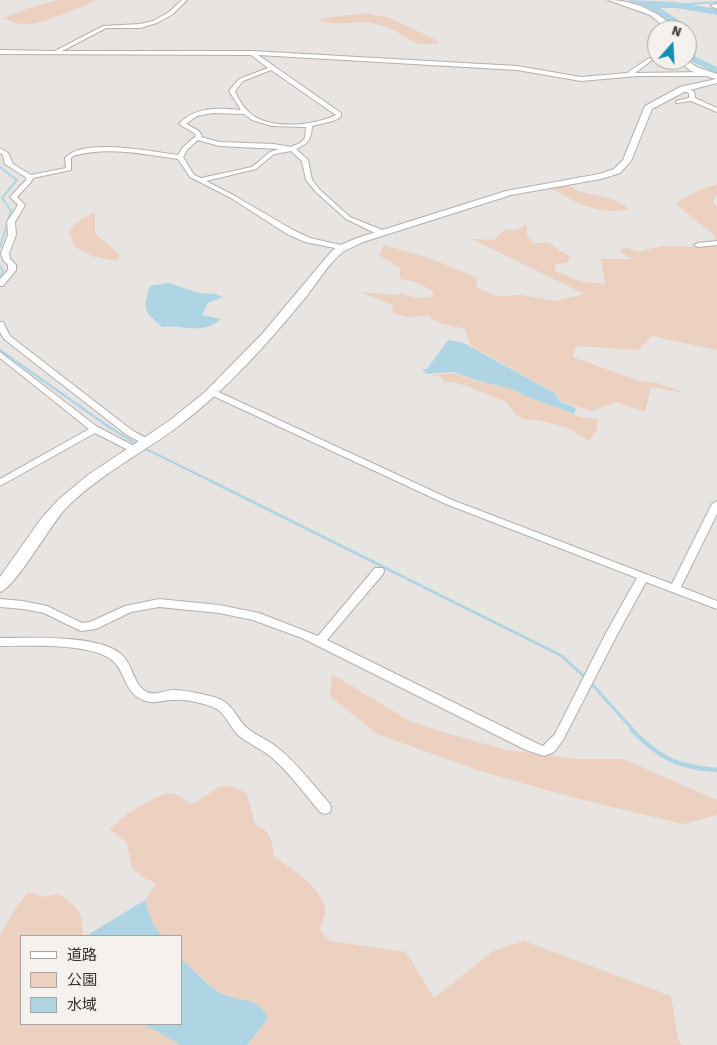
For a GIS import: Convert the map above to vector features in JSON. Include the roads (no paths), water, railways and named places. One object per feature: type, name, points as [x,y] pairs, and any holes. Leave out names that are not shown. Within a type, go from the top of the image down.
[{"type":"street","points":[[56,51],[106,27],[140,26],[154,22],[172,13],[185,0]]},
{"type":"street","points":[[611,0],[630,5],[661,20]]},
{"type":"street","points":[[0,52],[252,53],[517,68],[580,79],[628,75],[706,74]]},
{"type":"street","points":[[252,53],[340,116],[309,126],[254,119],[234,97],[234,88],[241,80],[272,68]]},
{"type":"street","points":[[628,75],[647,61]]},
{"type":"street","points":[[697,69],[717,77]]},
{"type":"street","points":[[0,587],[15,570],[61,505],[85,485],[177,421],[212,392],[266,339],[335,254],[342,248],[360,240],[509,193],[591,178],[617,171],[627,162],[646,110],[683,89],[717,81]]},
{"type":"street","points":[[683,89],[692,92],[692,100]]},
{"type":"street","points":[[678,102],[692,100],[717,110]]},
{"type":"street","points":[[180,157],[185,148],[199,134],[182,124],[186,120],[213,110],[246,112]]},
{"type":"street","points":[[201,180],[254,168],[272,153],[292,149],[307,140],[309,126]]},
{"type":"street","points":[[196,138],[219,144],[274,146],[292,149],[305,160],[309,180],[318,191],[348,218],[382,233]]},
{"type":"street","points":[[0,150],[6,154],[5,159],[7,163],[30,177],[69,169],[68,158],[71,155],[104,150],[118,149],[180,157]]},
{"type":"street","points":[[180,157],[192,176],[303,238],[342,248]]},
{"type":"street","points":[[0,284],[12,270],[12,265],[5,257],[5,253],[12,235],[11,222],[22,205],[14,197],[29,181],[30,177]]},
{"type":"street","points":[[698,245],[717,243]]},
{"type":"street","points":[[0,324],[7,338],[130,433],[147,442]]},
{"type":"street","points":[[0,354],[95,429],[135,450]]},
{"type":"street","points":[[212,392],[449,502],[717,605]]},
{"type":"street","points":[[0,483],[95,429]]},
{"type":"street","points":[[675,588],[717,504]]},
{"type":"street","points":[[319,642],[379,571]]},
{"type":"street","points":[[0,603],[23,604],[47,610],[76,625],[86,627],[129,609],[145,605],[174,604],[220,608],[255,616],[290,628],[530,746],[544,751],[550,748],[559,737],[643,577]]},
{"type":"street","points":[[0,642],[78,645],[97,649],[113,654],[118,658],[130,682],[138,691],[148,697],[180,695],[221,705],[228,709],[242,730],[280,757],[325,808]]},
{"type":"water","points":[[168,283],[199,293],[216,294],[223,297],[208,303],[202,315],[221,319],[207,327],[200,328],[162,327],[146,310],[146,300],[150,286]]},
{"type":"water","points":[[448,340],[464,343],[556,394],[559,401],[576,408],[574,414],[511,389],[453,372],[425,374],[425,371],[422,371],[427,369]]},
{"type":"water","points":[[145,900],[152,922],[161,935],[88,935]]},
{"type":"water","points":[[182,960],[216,990],[259,1006],[268,1019],[247,1045],[181,1045],[145,1025],[182,1025]]},
{"type":"waterway","points":[[630,0],[650,5]]},
{"type":"waterway","points":[[675,5],[717,2]]},
{"type":"waterway","points":[[650,5],[675,5],[717,12]]},
{"type":"waterway","points":[[650,5],[672,20]]},
{"type":"waterway","points":[[697,61],[717,71]]},
{"type":"waterway","points":[[0,167],[17,180],[2,198],[11,211],[0,247]]},
{"type":"waterway","points":[[0,266],[3,271],[0,278]]},
{"type":"waterway","points":[[0,350],[109,427],[138,445]]},
{"type":"waterway","points":[[144,448],[211,481]]},
{"type":"waterway","points":[[209,480],[562,656],[591,683],[634,731]]},
{"type":"waterway","points":[[632,730],[652,748],[670,760],[691,767],[717,770]]}]
